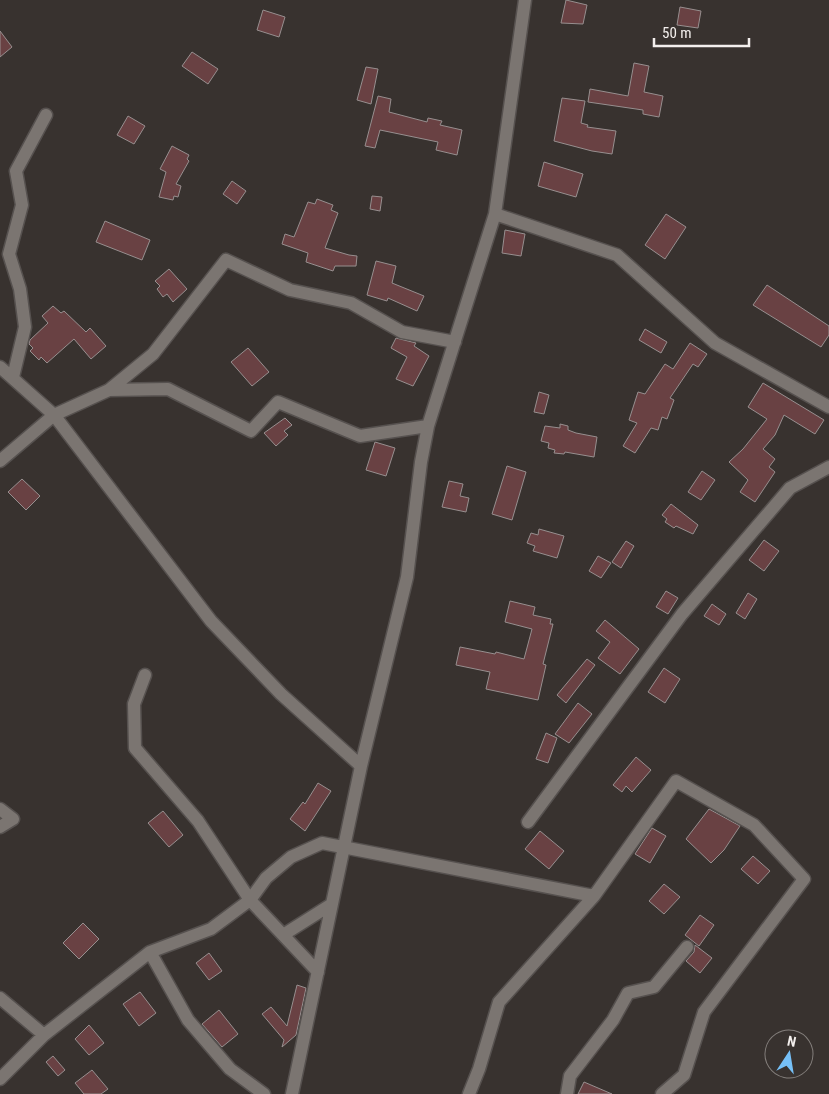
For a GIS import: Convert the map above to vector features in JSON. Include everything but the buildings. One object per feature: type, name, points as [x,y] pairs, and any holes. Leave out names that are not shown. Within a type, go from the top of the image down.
[{"type":"street","points":[[292,1094],[361,766],[407,577],[421,462],[428,426],[495,214],[525,0]]},
{"type":"street","points":[[13,377],[25,327],[20,289],[9,254],[22,205],[16,171],[46,115]]},
{"type":"street","points":[[495,214],[617,255],[715,343],[829,407]]},
{"type":"street","points":[[0,461],[54,415],[109,390],[153,354],[226,260],[290,290],[351,303],[402,332],[455,342]]},
{"type":"street","points":[[0,367],[54,415],[211,621],[281,694],[361,766]]},
{"type":"street","points":[[109,390],[168,389],[251,431],[278,402],[360,436],[428,426]]},
{"type":"street","points":[[528,822],[682,614],[790,488],[829,467]]},
{"type":"street","points":[[145,675],[134,704],[135,748],[198,821],[250,900],[318,972]]},
{"type":"street","points":[[469,1094],[479,1069],[499,1002],[594,896],[676,781],[754,825],[804,879],[704,1012],[684,1075],[662,1094]]},
{"type":"street","points":[[0,809],[13,819],[0,827]]},
{"type":"street","points":[[0,1080],[44,1036],[150,952],[211,929],[250,900],[266,878],[291,857],[322,843],[594,896]]},
{"type":"street","points":[[283,935],[332,904]]},
{"type":"street","points":[[567,1094],[570,1076],[613,1020],[628,993],[654,987],[687,947]]},
{"type":"street","points":[[150,952],[188,1020],[230,1069],[264,1094]]},
{"type":"street","points":[[0,998],[44,1036]]}]
